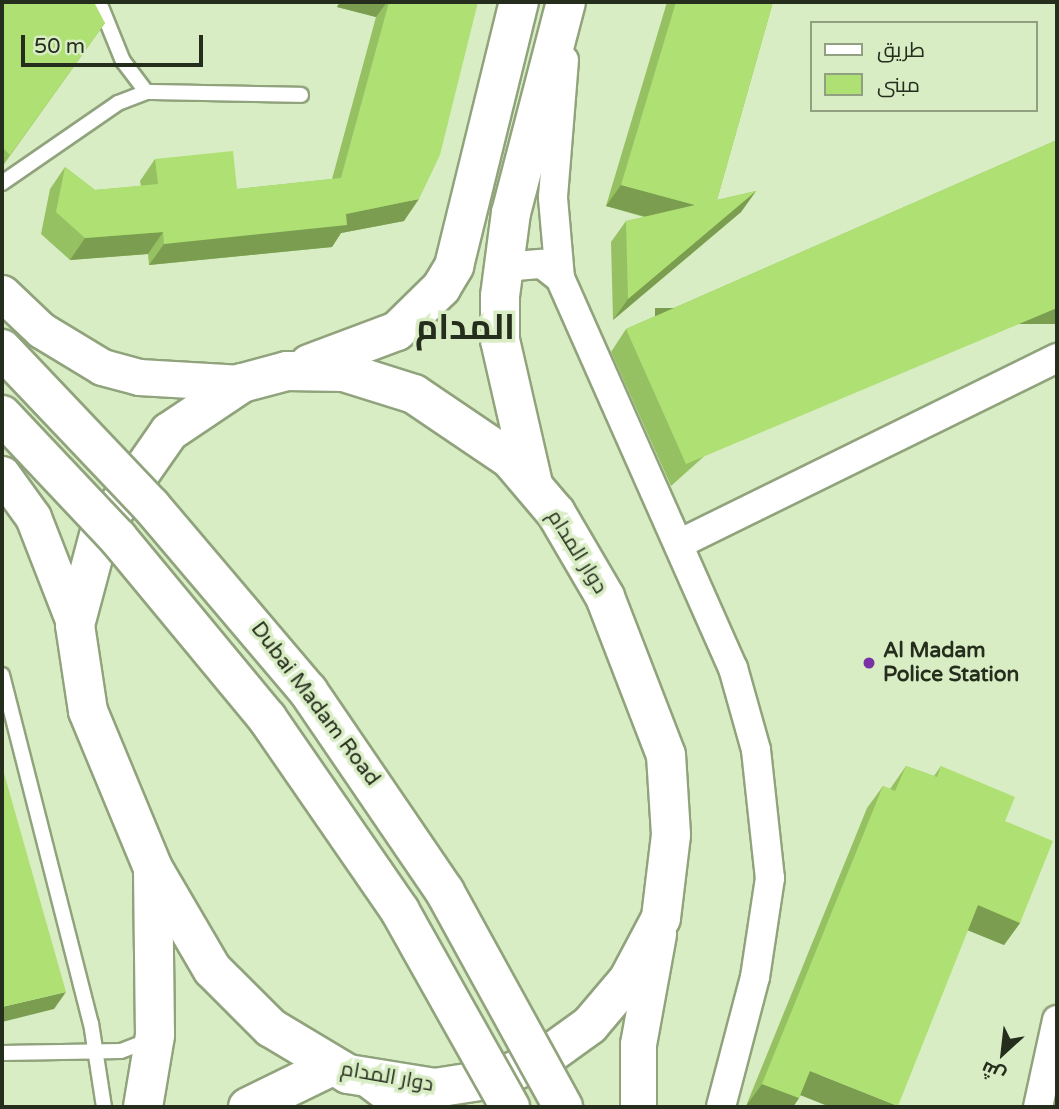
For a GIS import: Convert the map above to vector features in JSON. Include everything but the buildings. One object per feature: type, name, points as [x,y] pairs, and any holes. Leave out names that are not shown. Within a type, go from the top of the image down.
[{"type":"highway","points":[[287,371],[397,331],[442,288],[454,266],[519,2]]},
{"type":"highway","points":[[533,486],[500,340],[504,267],[512,213],[568,2]]},
{"type":"highway","name":"Dubai Madam Road","points":[[2,349],[160,516],[308,691],[445,892],[563,1107]]},
{"type":"highway","name":"دوار المدام","points":[[287,371],[344,372],[414,394],[479,432],[533,486],[606,597],[666,755],[671,835],[661,918],[628,980],[590,1025],[547,1056],[499,1078],[435,1088],[347,1072],[271,1028],[212,969],[153,868],[101,753],[75,625],[100,531],[139,468],[169,432],[242,383],[287,371]]},
{"type":"highway","points":[[2,415],[118,538],[267,718],[400,911],[510,1107]]},
{"type":"highway","points":[[143,1107],[155,1035],[153,868]]},
{"type":"highway","points":[[248,1107],[347,1072]]},
{"type":"street","points":[[568,2],[553,198],[560,278],[681,543],[747,713],[767,832],[765,920],[721,1107]]},
{"type":"street","points":[[504,267],[542,264],[560,278]]},
{"type":"street","points":[[2,293],[41,330],[102,367],[139,377],[242,383]]},
{"type":"street","points":[[681,543],[1057,358]]},
{"type":"street","points":[[7,486],[58,568],[75,625]]},
{"type":"street","points":[[638,1107],[638,1044],[661,918]]},
{"type":"street","points":[[1038,1107],[1057,1020]]},
{"type":"street","points":[[347,1072],[405,1107]]},
{"type":"lane","points":[[99,2],[123,61],[146,92]]},
{"type":"lane","points":[[2,183],[118,103],[146,92],[301,95]]},
{"type":"lane","points":[[2,675],[95,1047],[104,1107]]},
{"type":"lane","points":[[2,1053],[95,1047],[121,1051],[155,1035]]},
{"type":"place","name":"Al Madam Police Station","points":[[869,663]]},
{"type":"district","name":"المدام","points":[[465,328]]}]
